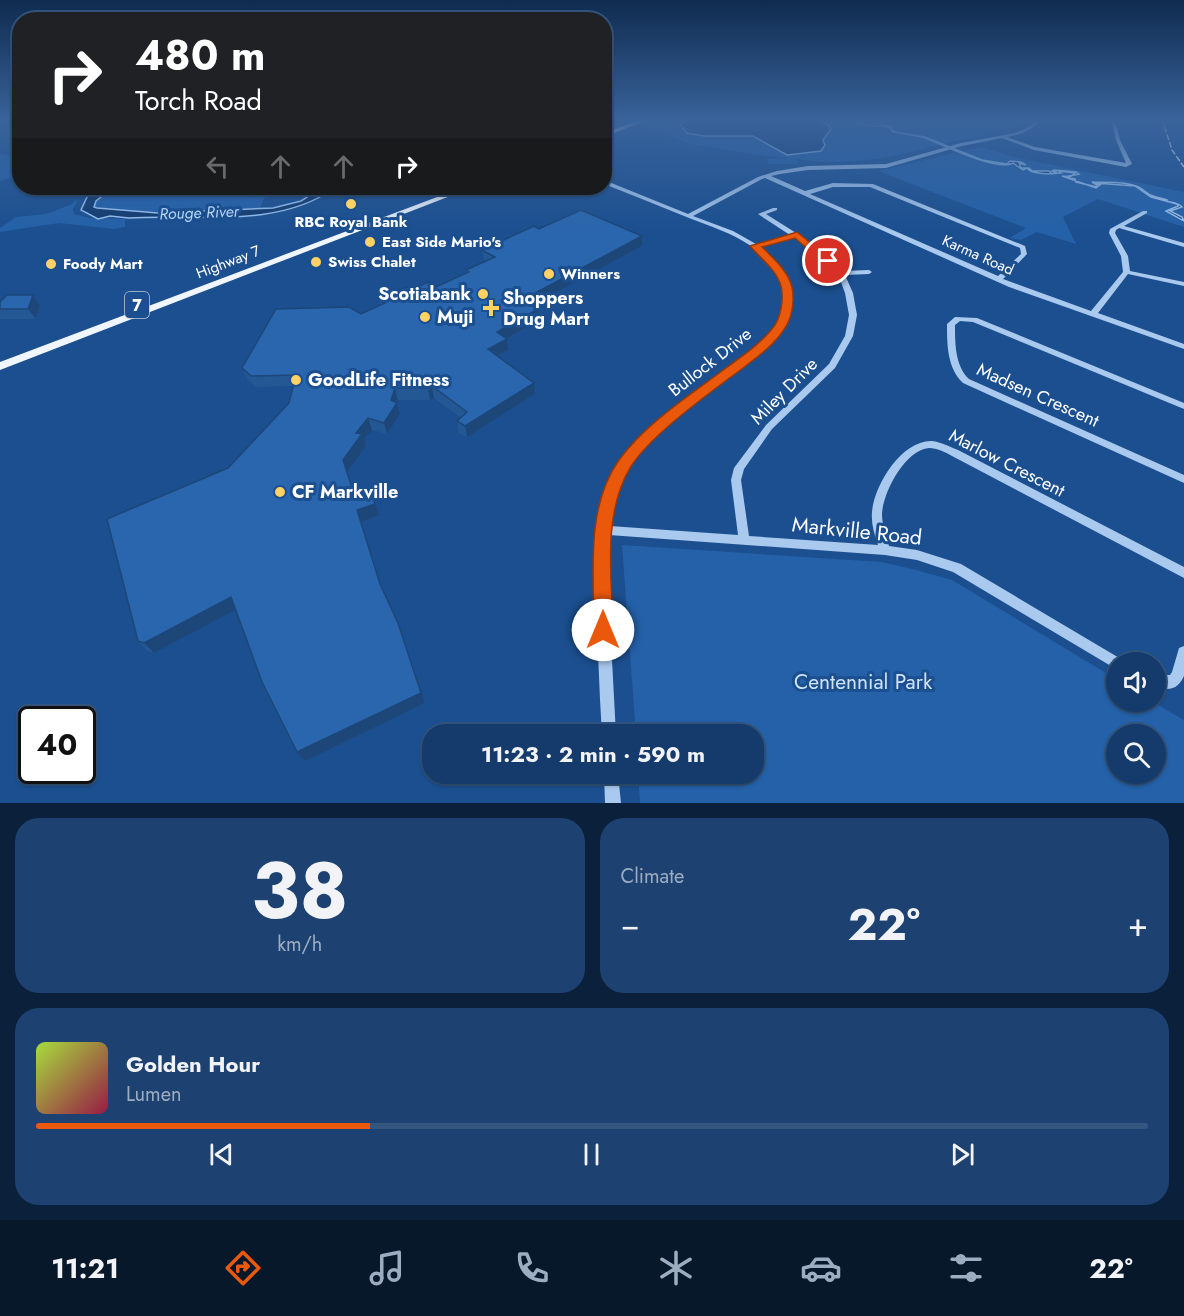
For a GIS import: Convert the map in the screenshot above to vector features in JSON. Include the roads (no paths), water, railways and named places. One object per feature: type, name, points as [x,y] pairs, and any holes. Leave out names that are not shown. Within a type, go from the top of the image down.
[{"type":"main road","name":"Highway 7","points":[[0,357],[435,195]]},
{"type":"main road","name":"Highway 7","points":[[0,366],[449,195]]},
{"type":"street","points":[[688,216],[765,176],[808,168],[886,166],[920,156]]},
{"type":"street","points":[[1080,156],[1126,165],[1129,164],[1126,156]]},
{"type":"street","name":"Karma Road","points":[[765,176],[999,279],[1184,347]]},
{"type":"street","name":"Bullock Drive","points":[[608,724],[603,650],[603,530],[608,500],[616,481],[635,451],[686,405],[753,355],[778,330],[784,319],[787,304],[786,286],[778,269],[755,246],[727,231],[612,185]]},
{"type":"street","points":[[805,193],[833,185],[871,186],[1023,247],[1024,254],[999,279]]},
{"type":"street","name":"Miley Drive","points":[[744,541],[736,480],[739,468],[757,441],[792,403],[832,366],[849,336],[853,315],[849,293],[841,273],[819,251],[797,235],[760,214],[776,209]]},
{"type":"street","points":[[1093,314],[1126,272],[1128,266],[1124,253],[1112,233],[1113,229],[1145,212]]},
{"type":"street","points":[[1119,226],[1184,245]]},
{"type":"street","points":[[755,246],[797,235]]},
{"type":"street","points":[[841,273],[870,272]]},
{"type":"street","points":[[1126,272],[1184,284]]},
{"type":"street","name":"Madsen Crescent","points":[[1184,406],[974,320],[958,320],[951,324],[959,377],[1184,479]]},
{"type":"street","name":"Marlow Crescent","points":[[885,550],[878,526],[881,494],[906,456],[919,446],[929,444],[954,453],[1184,573]]},
{"type":"street","name":"Markville Road","points":[[603,530],[885,550],[917,555],[957,568],[1106,657]]},
{"type":"street","points":[[1166,682],[1173,682],[1178,675],[1184,652]]},
{"type":"street","points":[[612,784],[613,803]]},
{"type":"water","points":[[971,156],[1007,164],[1010,161],[1021,162],[1026,165],[1019,163],[1021,168],[1027,168],[1023,170],[1013,163],[1006,165]]},
{"type":"water","points":[[1054,170],[1076,172],[1079,174],[1072,175],[1075,173],[1058,171],[1061,173],[1053,174],[1056,172],[1052,171]]},
{"type":"water","points":[[1033,171],[1049,171],[1052,174]]},
{"type":"water","points":[[1092,182],[1114,182],[1136,186],[1151,195],[1180,205],[1182,207],[1170,211],[1182,217],[1184,221],[1166,211],[1178,206],[1177,204],[1151,197],[1135,186],[1095,183],[1100,185],[1096,188],[1085,184],[1097,187]]},
{"type":"water","name":"Rouge River","points":[[86,195],[102,195],[96,201],[94,207],[97,208],[158,213],[273,208],[301,201],[310,195],[322,195],[288,209],[235,217],[129,218],[110,216],[98,219],[81,210]]},
{"type":"railway","points":[[1177,156],[1184,167]]},
{"type":"place","name":"RBC Royal Bank","points":[[351,204]]},
{"type":"place","name":"East Side Mario's","points":[[370,242]]},
{"type":"place","name":"Swiss Chalet","points":[[316,262]]},
{"type":"place","name":"Foody Mart","points":[[51,264]]},
{"type":"place","name":"Winners","points":[[549,274]]},
{"type":"place","name":"Scotiabank","points":[[483,294]]},
{"type":"place","name":"Shoppers Drug Mart","points":[[491,308]]},
{"type":"place","name":"Muji","points":[[425,317]]},
{"type":"place","name":"GoodLife Fitness","points":[[296,380]]},
{"type":"place","name":"CF Markville","points":[[280,492]]},
{"type":"park label","name":"Centennial Park","points":[[863,682]]}]
